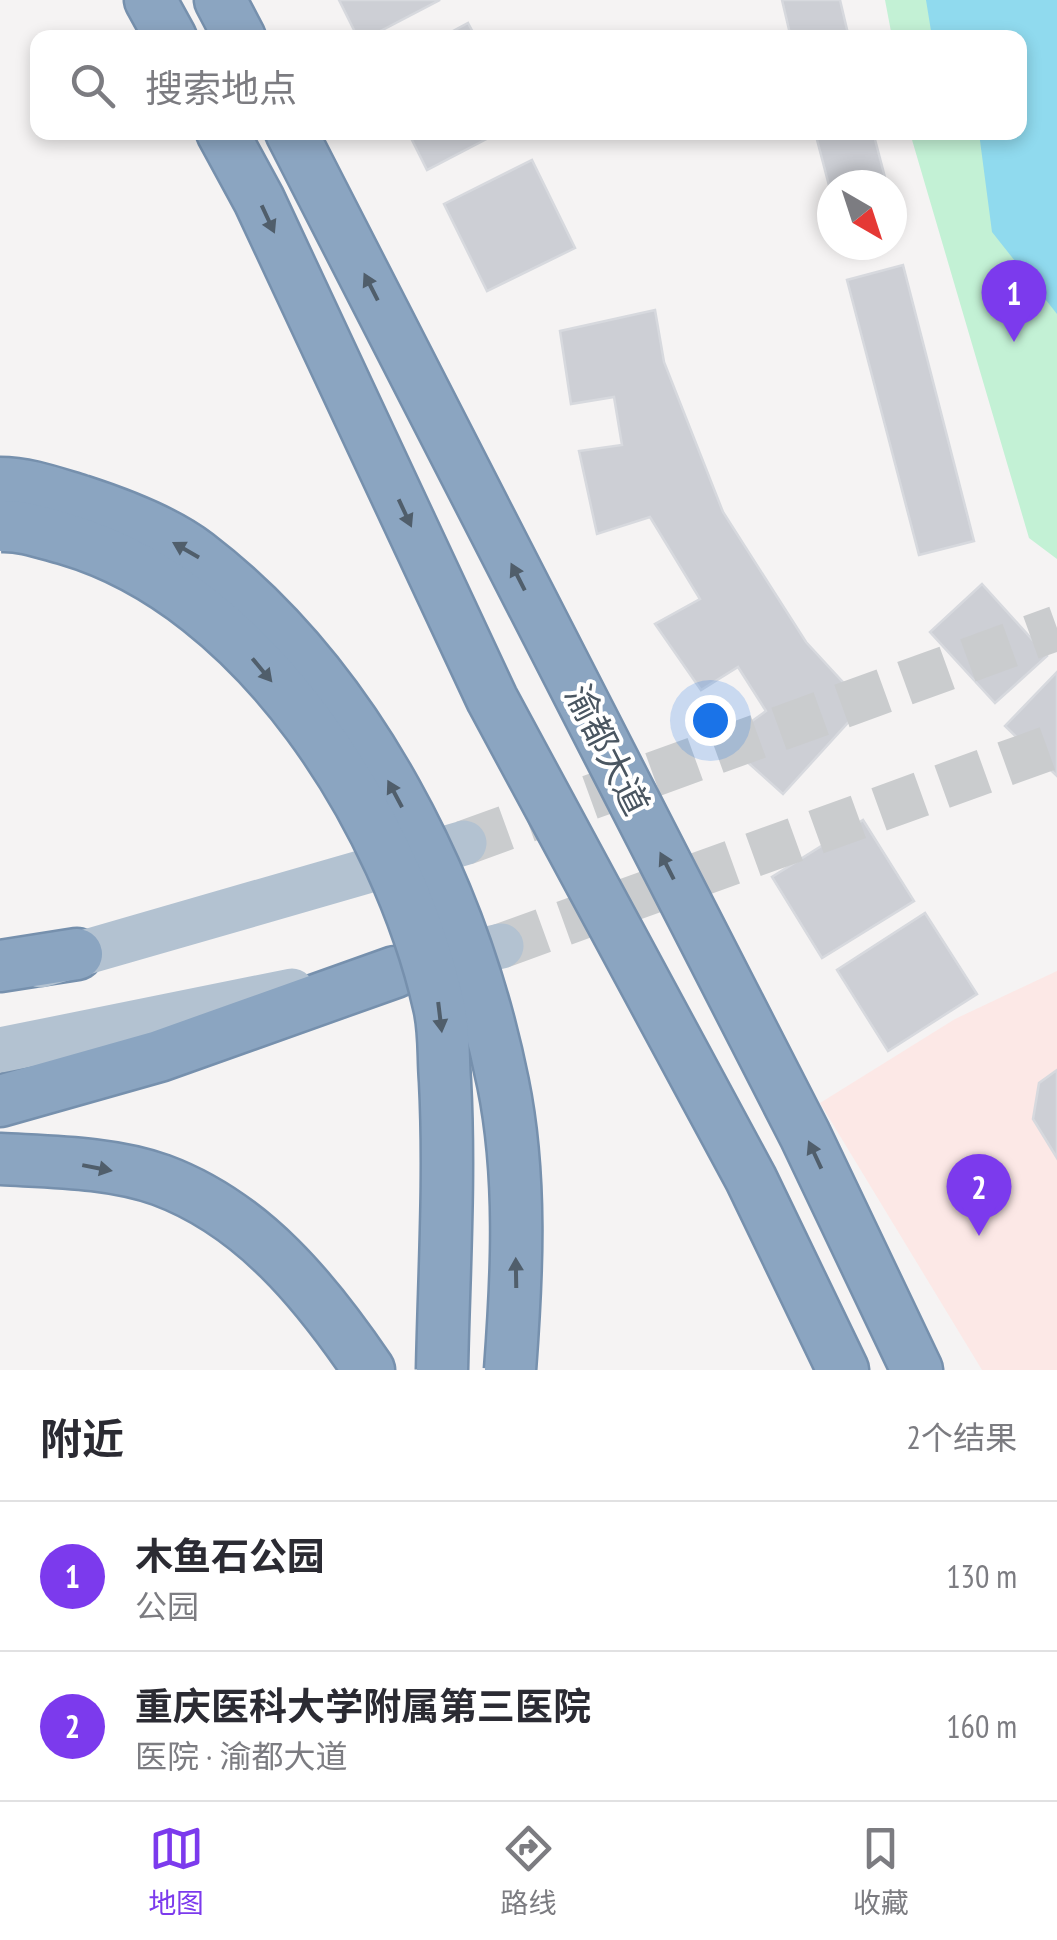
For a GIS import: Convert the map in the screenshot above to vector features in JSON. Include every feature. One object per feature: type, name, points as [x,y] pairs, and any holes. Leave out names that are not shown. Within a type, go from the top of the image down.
[{"type":"highway","points":[[150,0],[167,30]]},
{"type":"highway","points":[[220,0],[236,30]]},
{"type":"highway","points":[[226,140],[259,200],[810,1370]]},
{"type":"highway","name":"渝都大道","points":[[295,140],[850,1230],[917,1370]]},
{"type":"highway","points":[[5,495],[17,525],[94,548],[171,585],[242,647],[314,734],[364,812],[409,903],[440,1009],[448,1135],[442,1370]]},
{"type":"highway","points":[[5,495],[108,510],[194,552],[263,612],[338,702],[393,788],[441,888],[480,989],[504,1086],[514,1192],[516,1285],[510,1370]]},
{"type":"highway","points":[[492,699],[751,1180],[843,1370]]},
{"type":"highway","points":[[0,966],[77,954]]},
{"type":"highway","points":[[0,1102],[159,1056],[396,972]]},
{"type":"highway","points":[[0,1160],[72,1163],[160,1180],[231,1216],[307,1284],[369,1370]]},
{"type":"highway","points":[[850,1230],[935,1370]]},
{"type":"main road","points":[[0,976],[464,843]]},
{"type":"main road","points":[[0,1050],[396,972],[502,946]]},
{"type":"shaded area","points":[[1057,971],[1057,1370],[982,1370],[820,1103],[955,1019]]},
{"type":"green space","points":[[885,0],[1057,0],[1057,559],[1029,538],[912,140],[1027,140],[1027,30],[891,30]]},
{"type":"water","points":[[926,0],[1057,0],[1057,314],[992,232],[980,140],[1027,140],[1027,30],[931,30]]},
{"type":"building","points":[[339,0],[440,0],[382,30],[354,30]]},
{"type":"building","points":[[782,0],[840,0],[847,30],[789,30]]},
{"type":"building","points":[[412,140],[485,140],[427,170]]},
{"type":"building","points":[[817,140],[875,140],[883,170],[825,170]]},
{"type":"building","points":[[532,160],[575,248],[487,291],[444,204]]},
{"type":"building","points":[[903,265],[974,541],[919,555],[847,280]]},
{"type":"building","points":[[655,310],[664,362],[723,512],[806,642],[864,705],[783,794],[724,741],[766,711],[738,667],[701,690],[655,624],[700,599],[650,517],[597,534],[579,451],[622,445],[614,397],[571,404],[560,331]]},
{"type":"building","points":[[982,584],[1047,656],[995,703],[930,632]]},
{"type":"building","points":[[1057,672],[1057,776],[1005,726]]},
{"type":"building","points":[[863,820],[914,901],[822,958],[772,877]]},
{"type":"building","points":[[925,913],[977,994],[888,1051],[837,970]]},
{"type":"building","points":[[1057,1070],[1057,1158],[1033,1119],[1039,1083]]},
{"type":"tunnel","points":[[464,843],[1057,628]]},
{"type":"tunnel","points":[[501,946],[1057,745]]},
{"type":"place","name":"木鱼石公园","points":[[1014,342]]},
{"type":"place","name":"重庆医科大学附属第三医院","points":[[979,1236]]}]
